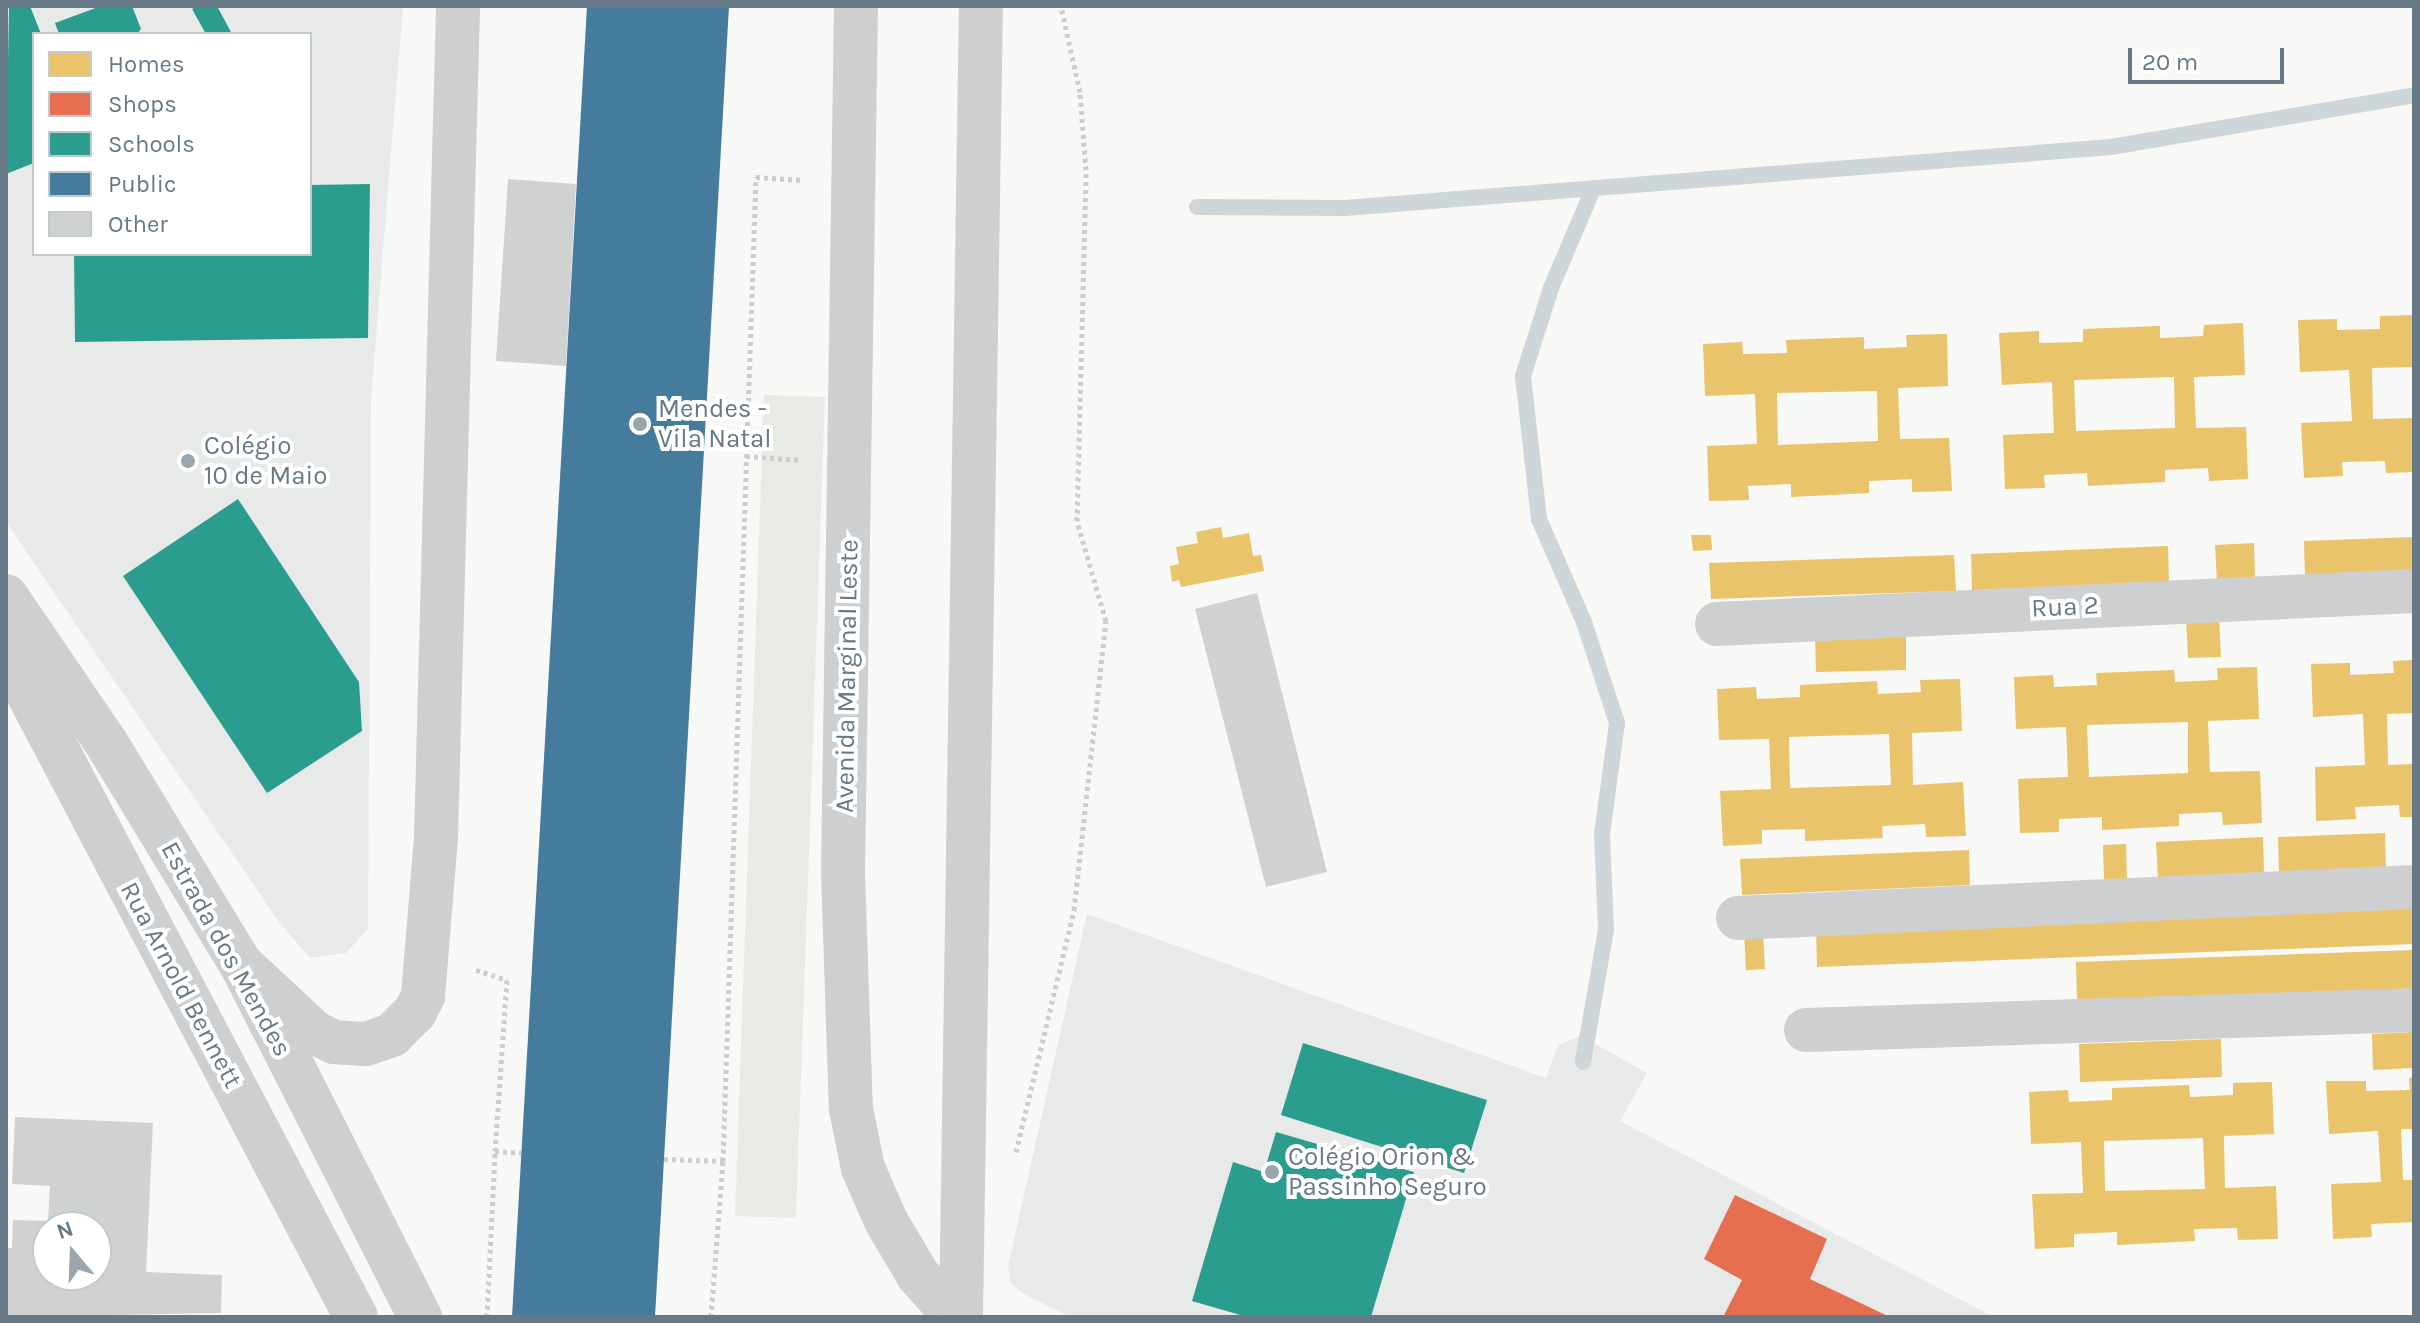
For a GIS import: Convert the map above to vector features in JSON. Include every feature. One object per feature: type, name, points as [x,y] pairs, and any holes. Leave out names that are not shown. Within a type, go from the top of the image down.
[{"type":"street","points":[[241,964],[314,1032],[351,1045],[380,1040],[405,1025],[423,996],[436,837],[458,6]]},
{"type":"street","name":"Avenida Marginal Leste","points":[[856,6],[843,872],[851,1109],[863,1168],[886,1221],[918,1275],[955,1317]]},
{"type":"street","points":[[961,1317],[981,6]]},
{"type":"street","name":"Rua 2","points":[[1717,624],[2414,591]]},
{"type":"street","name":"Estrada dos Mendes","points":[[6,596],[107,744],[241,964],[420,1317]]},
{"type":"street","name":"Rua Arnold Bennett","points":[[6,652],[356,1317]]},
{"type":"street","points":[[1738,918],[2414,887]]},
{"type":"street","points":[[1806,1030],[2414,1010]]},
{"type":"path","points":[[1014,1161],[1074,910],[1106,621],[1077,521],[1086,170],[1080,92],[1061,6]]},
{"type":"path","points":[[711,1317],[723,1161],[756,177],[854,183]]},
{"type":"path","points":[[428,956],[507,980],[487,1317]]},
{"type":"path","points":[[495,1151],[521,1153]]},
{"type":"path","points":[[664,1159],[723,1161]]},
{"type":"shaded area","name":"Colégio 10 de Maio","points":[[6,6],[403,6],[371,399],[368,929],[346,953],[310,958],[279,922],[6,522]]},
{"type":"shaded area","points":[[764,395],[825,397],[796,1218],[735,1216]]},
{"type":"shaded area","name":"Colégio Orion & Passinho Seguro","points":[[1087,914],[1546,1078],[1558,1045],[1581,1036],[1647,1073],[1620,1121],[1994,1317],[1070,1317],[1022,1293],[1010,1282],[1008,1266]]},
{"type":"building: Homes","points":[[2414,315],[2414,367],[2372,368],[2373,419],[2414,418],[2414,472],[2386,473],[2385,461],[2342,462],[2343,476],[2304,478],[2301,423],[2352,421],[2349,370],[2300,372],[2298,320],[2337,319],[2337,330],[2380,329],[2380,316]]},
{"type":"building: Homes","points":[[2243,323],[2245,375],[2194,377],[2196,428],[2246,427],[2248,479],[2209,481],[2208,468],[2165,470],[2165,482],[2088,486],[2087,473],[2044,475],[2045,488],[2005,489],[2003,435],[2054,433],[2052,382],[2002,385],[1999,333],[2039,331],[2039,343],[2083,342],[2083,329],[2160,326],[2160,338],[2203,336],[2204,325]],"holes":[[[2174,377],[2175,428],[2076,431],[2074,380]]]},
{"type":"building: Homes","points":[[1947,334],[1948,386],[1898,388],[1900,439],[1949,438],[1952,491],[1912,492],[1912,479],[1869,481],[1869,493],[1791,497],[1791,484],[1748,486],[1749,500],[1709,501],[1707,446],[1757,444],[1755,394],[1705,396],[1703,344],[1742,342],[1743,354],[1787,353],[1786,340],[1864,337],[1864,349],[1907,347],[1906,335]],"holes":[[[1877,391],[1878,441],[1778,445],[1777,393]]]},
{"type":"building: Homes","points":[[1221,527],[1223,538],[1249,533],[1253,556],[1261,555],[1264,571],[1181,587],[1179,580],[1172,582],[1170,566],[1179,564],[1176,547],[1198,543],[1196,532]]},
{"type":"building: Homes","points":[[1691,535],[1711,535],[1712,550],[1693,551]]},
{"type":"building: Homes","points":[[2414,537],[2414,574],[2305,578],[2304,541]]},
{"type":"building: Homes","points":[[2254,543],[2255,581],[2217,582],[2215,545]]},
{"type":"building: Homes","points":[[2168,546],[2169,583],[1972,590],[1971,554]]},
{"type":"building: Homes","points":[[1954,555],[1956,591],[1711,599],[1709,563]]},
{"type":"building: Homes","points":[[2219,618],[2221,657],[2188,658],[2186,619]]},
{"type":"building: Homes","points":[[1906,632],[1906,670],[1816,672],[1815,635]]},
{"type":"building: Homes","points":[[2414,660],[2414,713],[2387,714],[2388,765],[2414,764],[2414,817],[2400,817],[2399,805],[2355,807],[2356,819],[2316,821],[2315,767],[2365,765],[2363,714],[2313,717],[2311,664],[2350,663],[2350,675],[2394,673],[2393,661]]},
{"type":"building: Homes","points":[[2257,667],[2259,719],[2208,721],[2210,772],[2260,771],[2262,823],[2223,825],[2222,812],[2179,814],[2179,826],[2102,830],[2102,817],[2059,819],[2059,832],[2020,833],[2018,779],[2068,777],[2066,727],[2016,729],[2014,677],[2053,675],[2054,687],[2097,685],[2096,673],[2174,670],[2175,682],[2218,680],[2217,668]],"holes":[[[2188,722],[2188,773],[2089,777],[2087,725]]]},
{"type":"building: Homes","points":[[1960,679],[1962,731],[1912,733],[1913,785],[1963,782],[1966,836],[1926,837],[1925,824],[1882,826],[1883,838],[1805,841],[1805,829],[1762,830],[1762,844],[1723,846],[1720,791],[1771,789],[1769,739],[1719,740],[1717,689],[1756,687],[1757,699],[1800,697],[1800,685],[1877,681],[1878,694],[1921,692],[1920,680]],"holes":[[[1889,734],[1891,785],[1790,788],[1789,737]]]},
{"type":"building: Homes","points":[[2385,833],[2386,870],[2279,874],[2278,837]]},
{"type":"building: Homes","points":[[2263,837],[2264,873],[2158,879],[2156,842]]},
{"type":"building: Homes","points":[[2126,844],[2127,880],[2104,880],[2103,845]]},
{"type":"building: Homes","points":[[1969,850],[1970,885],[1742,895],[1740,859]]},
{"type":"building: Homes","points":[[2414,905],[2414,944],[1817,967],[1816,928]]},
{"type":"building: Homes","points":[[1763,931],[1765,969],[1746,970],[1744,932]]},
{"type":"building: Homes","points":[[2414,950],[2414,989],[2077,1001],[2076,962]]},
{"type":"building: Homes","points":[[2414,1032],[2414,1068],[2373,1070],[2372,1034]]},
{"type":"building: Homes","points":[[2221,1039],[2222,1077],[2080,1082],[2079,1044]]},
{"type":"building: Homes","points":[[2414,1077],[2414,1129],[2401,1129],[2403,1180],[2414,1180],[2414,1222],[2371,1224],[2372,1237],[2333,1239],[2331,1184],[2381,1182],[2378,1131],[2329,1134],[2326,1081],[2366,1081],[2366,1091],[2410,1090],[2409,1078]]},
{"type":"building: Homes","points":[[2272,1082],[2274,1134],[2224,1136],[2225,1188],[2276,1186],[2278,1239],[2238,1240],[2237,1228],[2194,1229],[2195,1241],[2117,1245],[2117,1232],[2074,1234],[2074,1247],[2035,1249],[2032,1194],[2083,1193],[2081,1142],[2031,1144],[2029,1092],[2068,1090],[2069,1102],[2112,1100],[2112,1088],[2189,1085],[2190,1097],[2233,1095],[2233,1083]],"holes":[[[2203,1138],[2205,1189],[2105,1191],[2104,1141]]]},
{"type":"building: Shops","points":[[1735,1195],[1827,1239],[1810,1279],[1890,1317],[1723,1317],[1742,1280],[1704,1259]]},
{"type":"building: Schools","points":[[9,6],[30,6],[40,32],[32,32],[32,164],[6,174]]},
{"type":"building: Schools","points":[[101,6],[132,6],[141,29],[139,32],[58,32],[55,23]]},
{"type":"building: Schools","points":[[217,6],[231,32],[205,32],[192,9]]},
{"type":"building: Schools","points":[[370,184],[368,338],[75,342],[74,256],[312,256],[312,185]]},
{"type":"building: Schools","points":[[238,499],[359,682],[362,731],[267,793],[123,576]]},
{"type":"building: Schools","points":[[1303,1043],[1487,1100],[1464,1173],[1281,1115]]},
{"type":"building: Schools","points":[[1276,1132],[1414,1172],[1371,1317],[1247,1317],[1192,1301],[1233,1162],[1264,1172]]},
{"type":"building: Public","points":[[587,6],[729,6],[655,1317],[512,1317]]},
{"type":"building: Other","points":[[508,179],[576,184],[566,366],[496,361]]},
{"type":"building: Other","points":[[1257,593],[1327,872],[1266,887],[1195,609]]},
{"type":"building: Other","points":[[15,1117],[153,1123],[146,1272],[222,1275],[221,1313],[6,1317],[6,1248],[12,1248],[13,1220],[32,1221],[32,1291],[112,1291],[112,1211],[49,1211],[50,1186],[12,1184]]},
{"type":"waterway","points":[[1197,207],[1345,208],[2111,147],[2414,95]]},
{"type":"waterway","points":[[1583,1062],[1606,930],[1602,834],[1617,723],[1584,622],[1539,519],[1523,376],[1551,288],[1593,189]]},
{"type":"place","name":"Mendes - Vila Natal","points":[[640,424]]},
{"type":"place","name":"Colégio 10 de Maio","points":[[188,461]]},
{"type":"place","name":"Colégio Orion & Passinho Seguro","points":[[1272,1172]]}]
